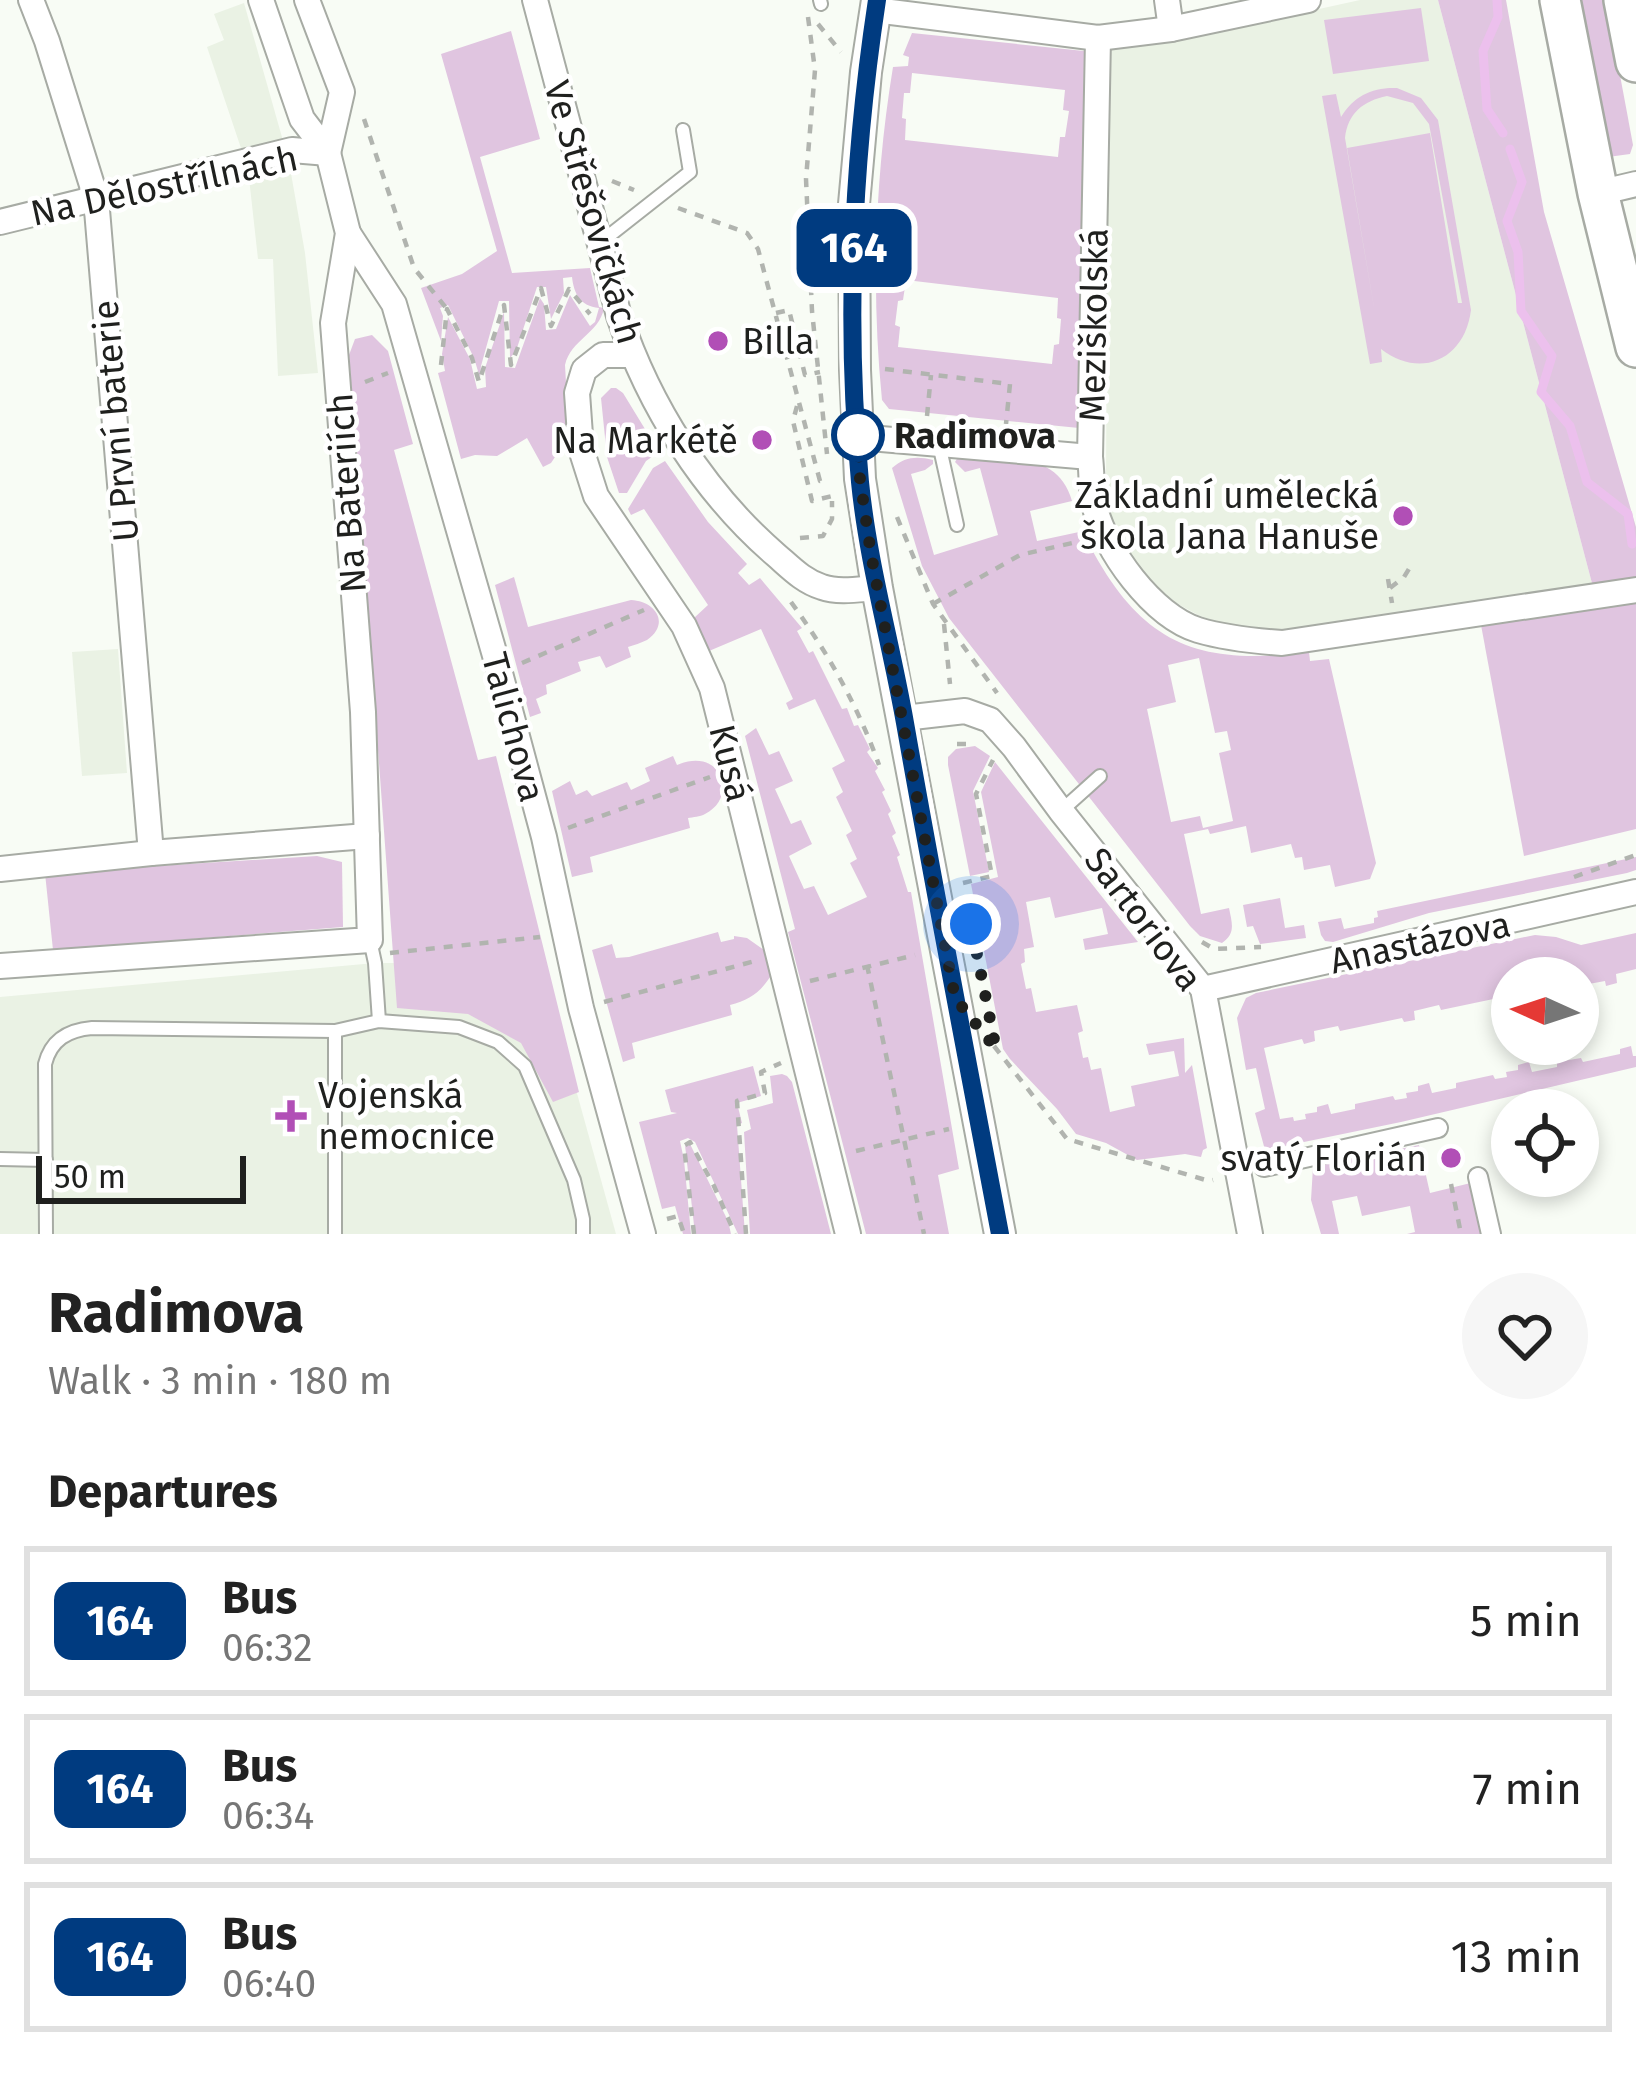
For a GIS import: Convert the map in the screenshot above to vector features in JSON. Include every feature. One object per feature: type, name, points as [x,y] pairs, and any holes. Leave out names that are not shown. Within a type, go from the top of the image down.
[{"type":"main road","points":[[1560,0],[1617,188],[1636,347]]},
{"type":"main road","points":[[1624,0],[1636,62]]},
{"type":"street","name":"U První baterie","points":[[31,0],[95,198],[151,853]]},
{"type":"street","name":"Na Bateriích","points":[[261,0],[302,119],[328,153],[348,233],[333,322],[363,712],[372,948]]},
{"type":"street","name":"Na Bateriích","points":[[308,0],[343,92],[328,153]]},
{"type":"street","name":"Ve Střešovičkách","points":[[536,0],[619,316],[632,355],[674,435],[760,542],[803,579],[826,589],[878,588]]},
{"type":"street","points":[[1167,0],[1171,28]]},
{"type":"street","points":[[1000,1234],[861,489],[854,204],[876,5],[1098,38],[1308,0]]},
{"type":"street","name":"Meziškolská","points":[[1098,38],[1090,458],[1094,504],[1116,556],[1156,606],[1193,629],[1282,643],[1636,590]]},
{"type":"street","name":"Na Dělostřílnách","points":[[0,222],[292,150],[328,153]]},
{"type":"street","name":"Talichova","points":[[348,233],[394,304],[422,368],[544,837],[581,1008],[644,1234]]},
{"type":"street","name":"Kusá","points":[[632,355],[603,355],[584,370],[577,393],[581,449],[596,496],[683,626],[712,688],[848,1234]]},
{"type":"street","points":[[858,437],[1090,458]]},
{"type":"street","name":"Sartoriova","points":[[904,718],[965,711],[990,720],[1203,989],[1250,1234]]},
{"type":"street","points":[[0,868],[367,836]]},
{"type":"street","name":"Anastázova","points":[[1203,989],[1636,892]]},
{"type":"street","points":[[0,966],[372,948]]},
{"type":"street","points":[[1264,1167],[1438,1128]]},
{"type":"street","points":[[1478,1177],[1491,1234]]},
{"type":"lane","points":[[600,243],[690,172],[682,130]]},
{"type":"lane","points":[[939,443],[956,526]]},
{"type":"lane","points":[[1061,811],[1100,776]]},
{"type":"lane","points":[[372,948],[379,1021]]},
{"type":"lane","points":[[46,1234],[46,1064],[50,1049],[71,1032],[92,1028],[335,1030],[379,1021],[459,1028],[498,1042],[525,1066],[574,1180],[583,1234]]},
{"type":"lane","points":[[335,1030],[335,1234]]},
{"type":"lane","points":[[0,1159],[46,1160]]},
{"type":"path","points":[[807,10],[815,70],[806,179],[812,311],[827,458]]},
{"type":"path","points":[[362,114],[414,268],[447,309],[479,382],[504,305],[511,365],[541,288],[551,326],[569,289],[590,314],[619,316]]},
{"type":"path","points":[[583,175],[601,176],[747,233],[758,249],[820,481],[830,480],[832,496],[832,519],[823,536],[802,539],[790,532]]},
{"type":"path","points":[[338,392],[422,368],[441,369],[447,309]]},
{"type":"path","points":[[776,313],[790,310],[806,375],[820,372]]},
{"type":"path","points":[[874,368],[1010,384],[1006,424]]},
{"type":"path","points":[[927,416],[932,375]]},
{"type":"path","points":[[799,400],[793,421],[812,501],[832,496]]},
{"type":"path","points":[[896,515],[933,604],[1002,701]]},
{"type":"path","points":[[933,604],[1020,555],[1092,538]]},
{"type":"path","points":[[1390,588],[1412,564]]},
{"type":"path","points":[[787,596],[829,655],[868,732],[883,777]]},
{"type":"path","points":[[500,673],[667,600]]},
{"type":"path","points":[[943,618],[951,694]]},
{"type":"path","points":[[957,744],[972,743],[995,755],[976,794],[992,875],[962,883]]},
{"type":"path","points":[[544,837],[732,770]]},
{"type":"path","points":[[1573,877],[1636,855]]},
{"type":"path","points":[[372,948],[563,933]]},
{"type":"path","points":[[1188,934],[1214,949],[1274,947]]},
{"type":"path","points":[[581,1008],[778,955]]},
{"type":"path","points":[[788,987],[899,957]]},
{"type":"path","points":[[867,965],[924,1234]]},
{"type":"path","points":[[955,998],[1067,1139],[1213,1180]]},
{"type":"path","points":[[992,1028],[996,1049]]},
{"type":"path","points":[[746,1234],[737,1101],[765,1094],[761,1072],[803,1054]]},
{"type":"path","points":[[827,1157],[949,1130]]},
{"type":"path","points":[[694,1234],[683,1146],[690,1142],[735,1234]]},
{"type":"path","points":[[1450,1184],[1461,1234]]},
{"type":"shaded area","points":[[1360,0],[1438,0],[1593,587],[1281,634],[1243,632],[1169,599],[1134,559],[1108,505],[1108,46],[1172,41]]},
{"type":"shaded area","points":[[1438,0],[1506,0],[1544,212],[1636,527],[1636,579],[1593,587]]},
{"type":"shaded area","points":[[1575,0],[1606,0],[1633,145],[1630,154],[1608,157]]},
{"type":"shaded area","points":[[244,3],[289,162],[318,373],[278,376],[273,259],[258,259],[248,169],[207,47],[224,40],[214,14]]},
{"type":"shaded area","points":[[1421,8],[1429,61],[1333,74],[1324,20]]},
{"type":"shaded area","points":[[511,31],[540,139],[480,157],[512,273],[590,268],[599,307],[604,308],[597,324],[568,356],[569,436],[543,467],[527,438],[497,456],[461,459],[438,373],[445,371],[442,354],[448,317],[470,359],[477,389],[486,387],[485,368],[504,312],[505,367],[515,368],[540,298],[546,330],[556,329],[570,295],[590,326],[599,308],[579,298],[572,277],[563,278],[564,293],[551,319],[546,287],[537,287],[510,358],[509,301],[499,301],[480,378],[448,305],[440,308],[441,341],[421,288],[462,274],[497,251],[441,54]]},
{"type":"shaded area","points":[[912,33],[1084,51],[1082,283],[1089,429],[889,409],[882,400],[876,275],[879,191],[893,67],[908,66],[909,57],[903,55]],"holes":[[[912,73],[1065,90],[1063,110],[1069,111],[1058,157],[905,140],[904,93],[910,93]],[[906,280],[1058,298],[1059,344],[1054,345],[1052,364],[898,347],[900,327],[895,325]]]},
{"type":"shaded area","points":[[1388,88],[1421,98],[1438,120],[1471,310],[1460,341],[1439,360],[1425,363],[1411,363],[1381,349],[1382,362],[1370,364],[1322,96],[1336,94],[1341,117],[1358,98]],"holes":[[[1387,96],[1413,103],[1429,124],[1462,303],[1458,303],[1430,133],[1347,148],[1376,319],[1345,138],[1353,115],[1371,101]]]},
{"type":"shaded area","points":[[372,335],[388,351],[413,444],[394,450],[478,760],[496,756],[579,1092],[553,1102],[521,1043],[468,1014],[397,1008],[349,355],[355,339]]},
{"type":"shaded area","points":[[611,388],[623,393],[659,452],[646,461],[627,493],[619,493],[607,457],[601,398]]},
{"type":"shaded area","points":[[960,454],[1011,458],[1055,473],[1072,501],[1030,511],[1037,541],[1079,532],[1082,547],[1090,546],[1131,607],[1178,642],[1236,655],[1309,652],[1310,661],[1329,659],[1376,863],[1370,879],[1335,887],[1330,865],[1304,870],[1302,857],[1295,858],[1291,844],[1251,853],[1246,826],[1184,834],[1201,914],[1229,908],[1232,928],[1222,943],[1200,936],[1190,926],[949,618],[922,566],[892,468],[906,460],[933,460],[925,470],[911,474],[934,555],[998,535],[980,468],[965,472],[955,462]],"holes":[[[1199,658],[1215,733],[1227,731],[1231,750],[1219,753],[1233,821],[1203,828],[1200,816],[1171,822],[1147,709],[1176,702],[1168,665]]]},
{"type":"shaded area","points":[[665,461],[708,522],[747,564],[738,573],[749,585],[760,578],[802,628],[797,631],[809,653],[813,651],[842,709],[847,708],[854,726],[858,725],[878,768],[875,771],[896,833],[892,836],[897,857],[911,892],[959,1169],[938,1175],[949,1234],[866,1234],[788,932],[795,929],[745,736],[756,728],[769,755],[779,751],[793,781],[775,789],[791,824],[801,820],[812,844],[789,856],[804,889],[814,886],[828,915],[867,897],[850,863],[857,859],[846,835],[852,831],[836,797],[843,792],[832,768],[845,761],[815,699],[789,710],[786,703],[793,699],[761,629],[709,651],[696,631],[694,618],[708,605],[644,509],[631,515],[628,509],[653,468]]},
{"type":"shaded area","points":[[514,577],[528,627],[631,600],[653,609],[658,627],[647,640],[628,647],[631,657],[606,668],[600,656],[578,662],[581,671],[546,685],[547,694],[536,699],[541,713],[530,717],[495,585]]},
{"type":"shaded area","points":[[1636,599],[1636,829],[1524,856],[1481,625]]},
{"type":"shaded area","points":[[118,649],[127,773],[82,776],[72,652]]},
{"type":"shaded area","points":[[975,746],[990,756],[973,791],[989,872],[970,876],[948,757],[956,749]]},
{"type":"shaded area","points":[[673,756],[677,765],[693,761],[715,768],[723,786],[715,806],[688,818],[690,828],[590,857],[593,872],[572,877],[552,791],[570,781],[576,795],[587,790],[592,796],[627,782],[631,790],[650,781],[645,768]]},
{"type":"shaded area","points":[[995,762],[1138,942],[1085,950],[1083,939],[1108,934],[1102,908],[1055,918],[1050,897],[1026,902],[1034,947],[1024,949],[1021,964],[1036,1012],[1077,1005],[1083,1058],[1088,1057],[1091,1070],[1101,1068],[1110,1112],[1135,1106],[1131,1086],[1179,1076],[1174,1051],[1149,1055],[1146,1044],[1184,1038],[1185,1073],[1192,1065],[1207,1148],[1201,1157],[1185,1154],[1137,1160],[1076,1134],[1003,1049],[971,884],[998,877],[981,792]]},
{"type":"shaded area","points":[[317,856],[342,862],[343,927],[53,950],[45,873]]},
{"type":"shaded area","points":[[1636,857],[1636,870],[1627,873],[1429,913],[1333,942],[1325,941],[1318,922],[1341,918],[1344,929],[1374,923],[1377,911]]},
{"type":"shaded area","points":[[1280,898],[1285,928],[1304,925],[1306,938],[1260,944],[1253,926],[1247,927],[1243,905]]},
{"type":"shaded area","points":[[718,932],[721,942],[734,936],[747,938],[767,952],[772,974],[768,980],[754,994],[730,1005],[732,1015],[632,1043],[635,1058],[623,1062],[592,950],[612,944],[616,958],[629,957]]},
{"type":"shaded area","points":[[1636,933],[1636,969],[1616,974],[1617,983],[1606,986],[1605,981],[1599,982],[1599,957],[1491,957],[1491,1000],[1414,1011],[1415,1020],[1404,1022],[1402,1018],[1340,1031],[1338,1026],[1314,1031],[1315,1041],[1304,1044],[1302,1039],[1264,1048],[1280,1119],[1306,1119],[1305,1114],[1328,1104],[1331,1114],[1393,1096],[1395,1100],[1407,1098],[1406,1093],[1429,1083],[1432,1093],[1493,1075],[1495,1079],[1507,1077],[1506,1072],[1518,1070],[1518,1065],[1530,1065],[1532,1072],[1557,1065],[1599,1065],[1599,1059],[1631,1046],[1636,1067],[1542,1089],[1491,1089],[1491,1101],[1265,1150],[1255,1113],[1265,1109],[1256,1068],[1246,1070],[1237,1018],[1246,998],[1535,935],[1581,945]]},
{"type":"shaded area","name":"Vojenská nemocnice","points":[[375,963],[506,963],[550,996],[616,1234],[0,1234],[0,997]]},
{"type":"shaded area","points":[[753,1066],[761,1096],[737,1103],[742,1123],[737,1125],[745,1234],[738,1234],[695,1142],[688,1138],[680,1141],[691,1234],[683,1234],[675,1206],[662,1209],[639,1122],[677,1113],[671,1112],[665,1090]]},
{"type":"shaded area","points":[[782,1074],[792,1082],[831,1234],[750,1234],[747,1110],[773,1103],[770,1076]]},
{"type":"shaded area","points":[[690,1144],[731,1234],[695,1234],[685,1145]]},
{"type":"shaded area","points":[[1419,1145],[1430,1193],[1487,1179],[1498,1234],[1407,1234],[1415,1232],[1410,1206],[1362,1216],[1357,1196],[1332,1201],[1339,1234],[1321,1234],[1311,1200],[1313,1167]]},
{"type":"waterway","points":[[1497,0],[1498,17],[1483,51],[1487,109],[1503,133]]},
{"type":"waterway","points":[[1510,149],[1522,182],[1507,221],[1518,252],[1521,311],[1552,356],[1541,392],[1570,426],[1587,482],[1628,514],[1632,544]]},
{"type":"bus line","name":"164","points":[[877,0],[854,204],[860,479],[1000,1234]]},
{"type":"place","name":"Billa","points":[[718,341]]},
{"type":"place","name":"Radimova","points":[[858,435]]},
{"type":"place","name":"Na Markétě","points":[[762,440]]},
{"type":"place","name":"Základní umělecká škola Jana Hanuše","points":[[1403,516]]},
{"type":"place","name":"Vojenská nemocnice","points":[[291,1116]]},
{"type":"place","name":"svatý Florián","points":[[1451,1158]]},
{"type":"route","points":[[858,435],[871,554],[955,998],[996,1049],[971,924]]}]
